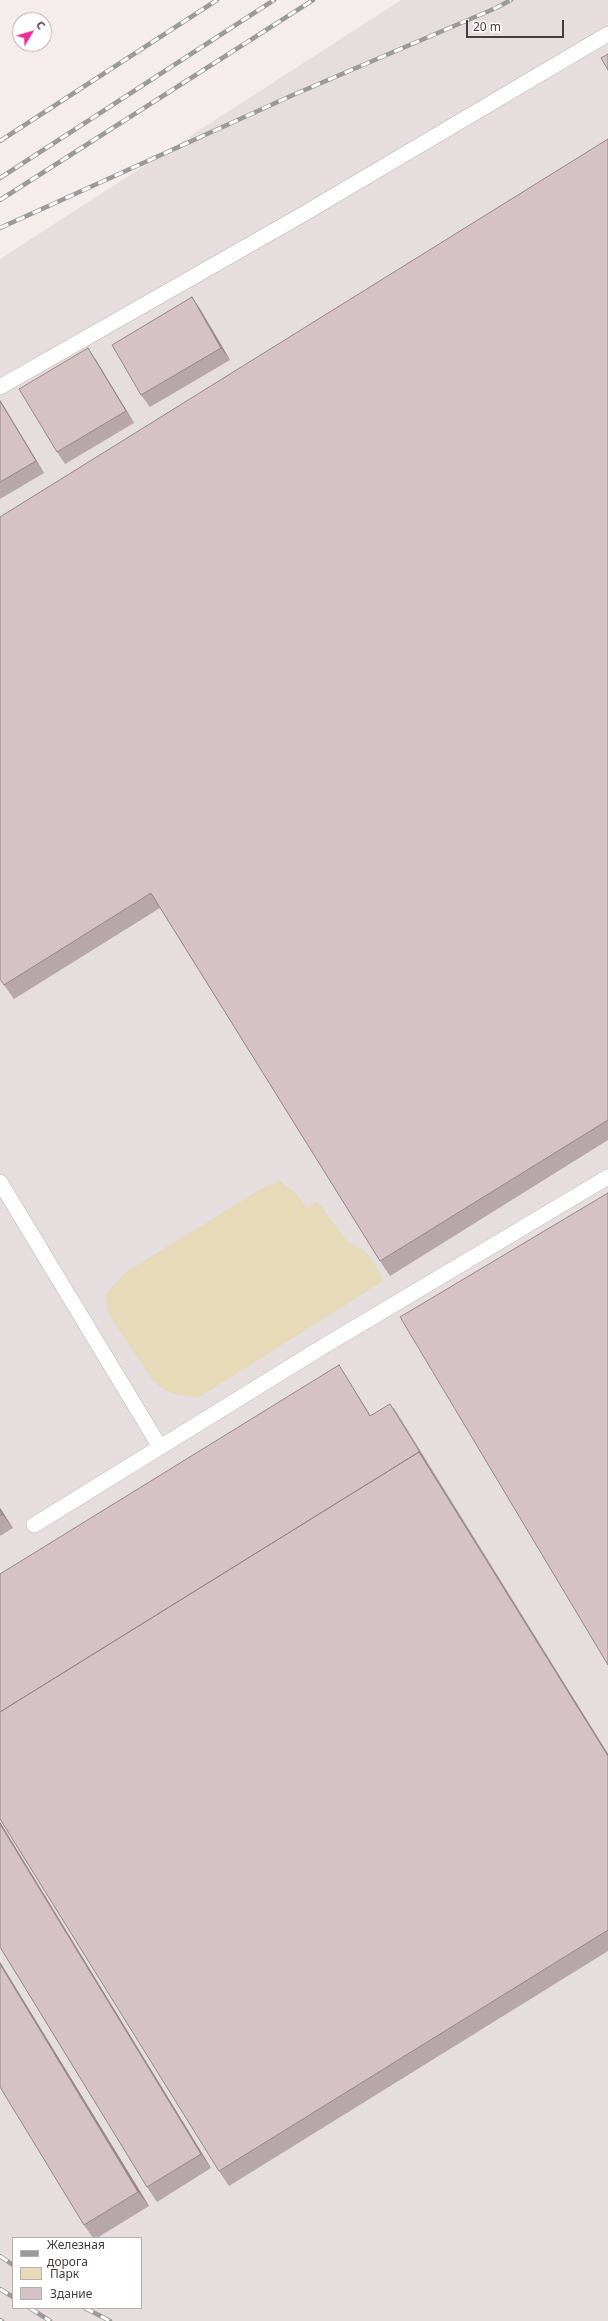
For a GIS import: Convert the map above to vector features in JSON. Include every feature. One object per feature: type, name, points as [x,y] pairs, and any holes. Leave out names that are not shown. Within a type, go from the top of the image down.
[{"type":"lane","points":[[0,387],[300,216],[608,34]]},
{"type":"lane","points":[[34,1526],[160,1447],[608,1177]]},
{"type":"lane","points":[[0,1182],[160,1447]]},
{"type":"shaded area","points":[[401,0],[608,0],[608,2321],[0,2321],[0,259]]},
{"type":"green space","points":[[280,1181],[295,1193],[307,1208],[317,1201],[348,1243],[361,1248],[372,1259],[383,1281],[198,1398],[178,1395],[164,1390],[152,1379],[109,1315],[105,1295],[126,1272],[261,1189]]},
{"type":"building","points":[[608,54],[608,70],[601,58]]},
{"type":"building","points":[[608,139],[608,1120],[380,1261],[151,893],[4,985],[0,979],[0,517]]},
{"type":"building","points":[[192,297],[221,348],[141,395],[112,345]]},
{"type":"building","points":[[88,348],[126,411],[57,452],[19,389]]},
{"type":"building","points":[[0,401],[36,461],[0,482]]},
{"type":"building","points":[[608,1193],[608,1665],[400,1317]]},
{"type":"building","points":[[339,1365],[370,1416],[390,1404],[426,1462],[419,1452],[0,1712],[0,1574]]},
{"type":"building","points":[[419,1452],[608,1756],[608,1930],[219,2171],[0,1819],[0,1712]]},
{"type":"building","points":[[0,1824],[201,2154],[147,2187],[0,1947]]},
{"type":"building","points":[[0,1964],[138,2192],[84,2225],[0,2087]]},
{"type":"railway","points":[[0,141],[217,0]]},
{"type":"railway","points":[[0,178],[274,0]]},
{"type":"railway","points":[[0,200],[313,0]]},
{"type":"railway","points":[[0,228],[293,95],[496,8],[511,0]]},
{"type":"railway","points":[[0,2256],[12,2264]]},
{"type":"railway","points":[[0,2289],[12,2296]]},
{"type":"railway","points":[[32,2309],[50,2321]]},
{"type":"railway","points":[[87,2309],[110,2321]]}]
